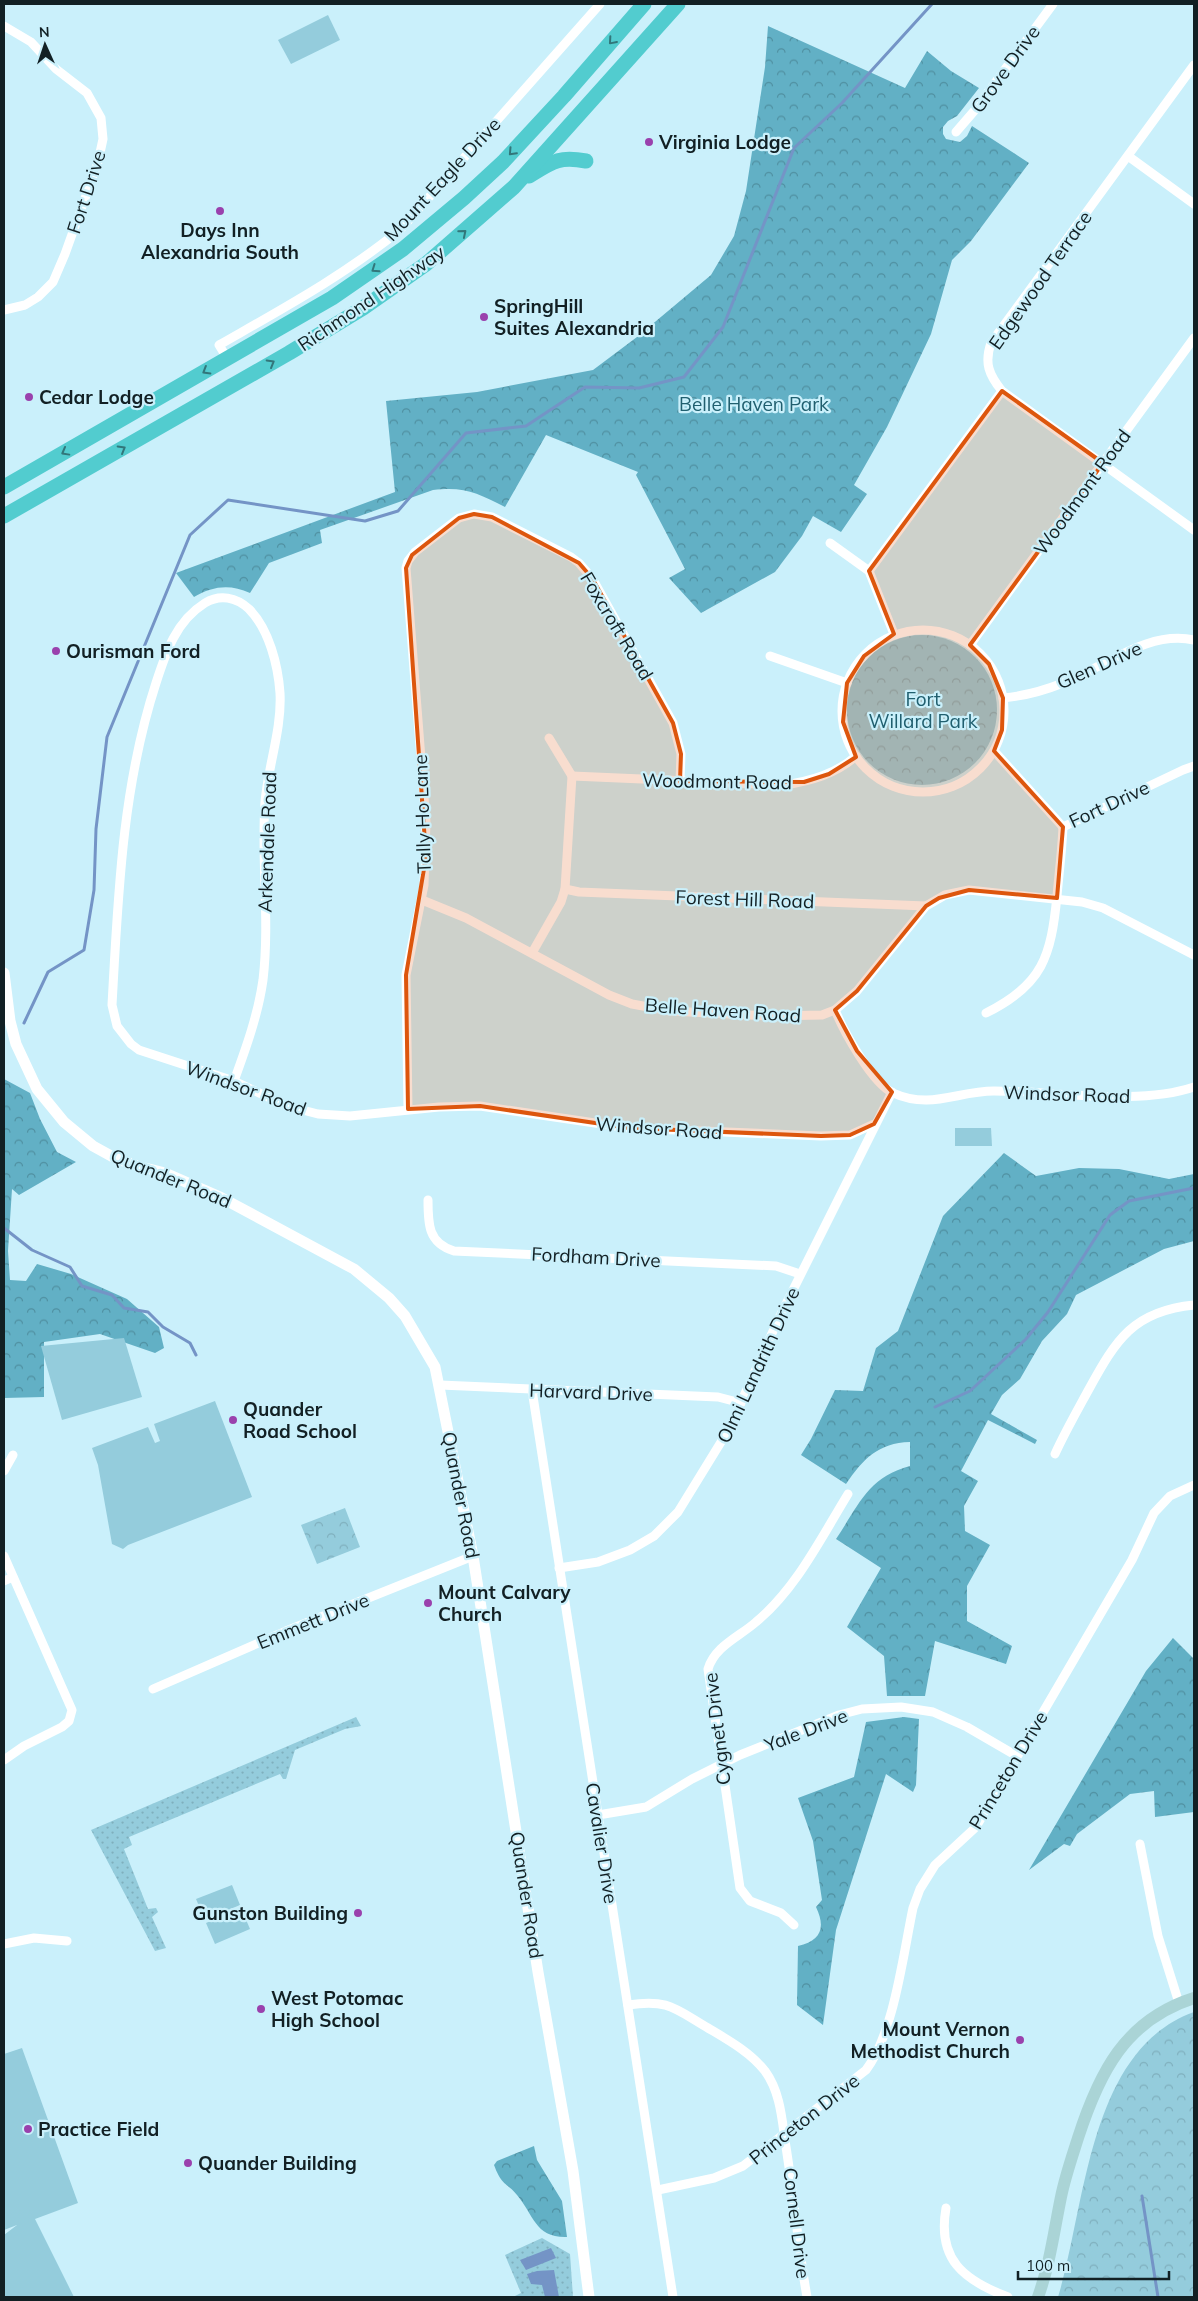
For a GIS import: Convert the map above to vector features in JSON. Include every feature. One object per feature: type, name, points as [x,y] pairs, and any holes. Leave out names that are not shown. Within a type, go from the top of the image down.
[{"type":"highway","name":"Richmond Highway","points":[[4,487],[332,298],[403,249],[503,162],[564,96],[644,4]]},
{"type":"highway","name":"Richmond Highway","points":[[4,516],[289,353],[363,308],[426,264],[514,187],[678,4]]},
{"type":"highway","points":[[514,187],[555,160],[566,158],[586,161]]},
{"type":"main road","points":[[1038,2297],[1049,2263],[1065,2178],[1098,2082],[1114,2056],[1134,2032],[1179,2002],[1194,1998]]},
{"type":"street","name":"Mount Eagle Drive","points":[[227,358],[219,345],[342,274],[367,257],[400,229],[600,4]]},
{"type":"street","name":"Grove Drive","points":[[956,132],[975,110],[1052,4]]},
{"type":"street","name":"Fort Drive","points":[[4,26],[31,42],[56,69],[87,93],[101,118],[103,138],[98,162],[53,282],[38,297],[25,305],[4,310]]},
{"type":"street","name":"Edgewood Terrace","points":[[1002,391],[988,370],[988,353],[991,343],[1194,64]]},
{"type":"street","points":[[1128,156],[1194,204]]},
{"type":"street","name":"Woodmont Road","points":[[970,645],[1194,338]]},
{"type":"street","points":[[869,571],[1002,391],[1194,530]]},
{"type":"street","name":"Foxcroft Road","points":[[440,533],[468,515],[485,514],[580,563],[592,578],[673,723],[681,754],[680,781]]},
{"type":"street","name":"Tally Ho Lane","points":[[408,1109],[406,975],[422,900],[426,857],[426,822],[406,568],[412,554],[440,533]]},
{"type":"street","points":[[830,543],[869,571],[894,634]]},
{"type":"street","name":"Windsor Road","points":[[248,608],[233,599],[225,597],[208,601],[186,618],[176,632],[166,654],[147,709],[133,767],[124,826],[112,1005],[117,1026],[131,1044],[139,1050],[234,1081],[287,1106],[318,1114],[350,1116],[408,1109],[480,1106],[629,1128],[822,1136],[850,1135],[874,1124]]},
{"type":"street","name":"Arkendale Road","points":[[234,1081],[248,1042],[263,979],[265,804],[268,773],[280,712],[278,676],[271,648],[255,616],[248,608]]},
{"type":"street","points":[[912,631],[933,631],[952,636],[978,651],[989,664],[996,677],[1003,698],[1002,730],[994,751],[982,766],[963,781],[945,788],[919,792],[884,782],[867,769],[856,756],[846,736],[842,702],[847,683],[864,656],[894,634],[912,631]]},
{"type":"street","name":"Glen Drive","points":[[1003,698],[1035,692],[1064,683],[1151,642],[1178,638],[1194,640]]},
{"type":"street","points":[[770,656],[847,683]]},
{"type":"street","points":[[532,953],[561,902],[565,890],[572,776],[549,738]]},
{"type":"street","name":"Fort Drive","points":[[994,751],[1063,827],[1194,766]]},
{"type":"street","name":"Woodmont Road","points":[[572,776],[772,785],[804,782],[829,774],[856,756]]},
{"type":"street","points":[[986,1013],[1018,994],[1039,970],[1052,940],[1063,827]]},
{"type":"street","name":"Forest Hill Road","points":[[565,890],[926,906]]},
{"type":"street","name":"Belle Haven Road","points":[[422,900],[466,918],[609,995],[654,1009],[808,1017],[835,1010],[857,991],[926,906],[945,895],[969,890],[1057,898],[1103,908],[1194,955]]},
{"type":"street","name":"Quander Road","points":[[4,973],[10,1021],[16,1044],[37,1089],[64,1122],[93,1146],[113,1157],[165,1173],[220,1197],[354,1269],[389,1298],[405,1316],[429,1354],[440,1386],[473,1556],[538,1972],[573,2172],[588,2297]]},
{"type":"street","name":"Windsor Road","points":[[835,1010],[843,1030],[874,1074],[892,1092],[918,1100],[932,1101],[992,1091],[1142,1096],[1166,1094],[1194,1087]]},
{"type":"street","name":"Olmi Landrith Drive","points":[[559,1568],[617,1556],[639,1546],[661,1530],[678,1512],[730,1429],[800,1274],[874,1124],[892,1092]]},
{"type":"street","name":"Fordham Drive","points":[[428,1200],[430,1233],[439,1244],[454,1251],[776,1266],[800,1274]]},
{"type":"street","points":[[1055,1454],[1109,1354],[1122,1336],[1132,1327],[1160,1313],[1194,1305]]},
{"type":"street","name":"Harvard Drive","points":[[440,1386],[718,1397],[742,1403]]},
{"type":"street","name":"Cavalier Drive","points":[[532,1390],[658,2190],[673,2297]]},
{"type":"street","points":[[4,1471],[13,1455]]},
{"type":"street","name":"Princeton Drive","points":[[658,2190],[732,2172],[753,2160],[858,2079],[875,2059],[886,2033],[913,1908],[920,1889],[935,1865],[976,1827],[1132,1560],[1154,1512],[1170,1496],[1194,1485]]},
{"type":"street","name":"Cygnet Drive","points":[[794,1925],[781,1913],[750,1900],[740,1888],[707,1678],[710,1660],[720,1648],[759,1620],[782,1596],[804,1566],[848,1494]]},
{"type":"street","points":[[4,1556],[72,1710],[69,1721],[24,1746],[4,1760]]},
{"type":"street","name":"Emmett Drive","points":[[153,1689],[286,1631],[473,1556]]},
{"type":"street","points":[[4,1581],[13,1577]]},
{"type":"street","name":"Yale Drive","points":[[598,1816],[646,1807],[720,1765],[839,1715],[862,1709],[885,1706],[917,1709],[947,1717],[1018,1756]]},
{"type":"street","points":[[72,1710],[81,1711]]},
{"type":"street","points":[[1140,1844],[1158,1936],[1179,2002]]},
{"type":"street","points":[[4,1944],[34,1938],[67,1941]]},
{"type":"street","name":"Cornell Drive","points":[[628,2005],[649,2002],[665,2004],[750,2056],[765,2071],[778,2096],[807,2297]]},
{"type":"street","points":[[946,2208],[944,2234],[946,2246],[956,2265],[972,2281],[1008,2297]]},
{"type":"highlighted area","points":[[1002,391],[1103,463],[970,645],[989,664],[1003,698],[1002,730],[994,751],[1063,827],[1057,898],[969,890],[939,898],[926,906],[857,991],[835,1010],[857,1051],[892,1092],[874,1124],[850,1135],[821,1136],[629,1128],[480,1106],[408,1109],[406,975],[426,857],[406,568],[412,555],[459,518],[474,514],[492,517],[579,563],[592,578],[673,723],[681,754],[680,781],[804,782],[829,774],[856,757],[843,722],[847,683],[864,656],[894,634],[869,571]]},
{"type":"green space","points":[[328,15],[340,40],[291,64],[278,40]]},
{"type":"green space","name":"Belle Haven Park","points":[[768,26],[905,88],[927,51],[951,71],[979,88],[957,116],[948,121],[943,127],[943,134],[946,139],[960,142],[967,136],[972,126],[1029,163],[971,241],[952,260],[931,334],[887,427],[854,485],[867,494],[841,532],[813,516],[802,536],[775,572],[701,613],[669,578],[685,569],[636,475],[638,472],[546,435],[505,507],[487,498],[462,490],[433,490],[320,530],[322,543],[269,563],[250,593],[229,587],[208,590],[194,597],[176,573],[395,492],[386,401],[477,392],[593,370],[637,337],[711,275],[734,236],[746,191],[765,67]]},
{"type":"green space","name":"Fort Willard Park","points":[[922,635],[951,641],[975,657],[991,681],[997,710],[991,739],[975,763],[951,779],[922,785],[893,779],[869,763],[853,739],[847,710],[853,681],[869,657],[893,641]]},
{"type":"green space","points":[[4,1079],[30,1093],[40,1119],[57,1152],[76,1162],[19,1195],[12,1189],[8,1251],[10,1280],[26,1281],[37,1264],[71,1274],[127,1299],[159,1327],[164,1348],[155,1353],[100,1334],[44,1342],[44,1397],[4,1398]]},
{"type":"green space","points":[[955,1128],[991,1128],[992,1146],[955,1146]]},
{"type":"green space","points":[[1004,1153],[1036,1176],[1079,1168],[1119,1169],[1169,1179],[1194,1174],[1194,1241],[1164,1249],[1076,1295],[1067,1314],[1042,1341],[1020,1379],[1002,1395],[991,1414],[1037,1440],[1035,1444],[988,1420],[961,1471],[978,1481],[964,1506],[965,1531],[990,1545],[967,1586],[967,1621],[1012,1646],[1006,1664],[935,1641],[925,1696],[887,1696],[884,1656],[847,1627],[881,1568],[836,1539],[858,1504],[874,1485],[884,1477],[910,1466],[910,1442],[889,1445],[872,1454],[846,1484],[801,1455],[835,1390],[863,1391],[876,1348],[898,1331],[943,1216]]},
{"type":"green space","points":[[124,1338],[142,1397],[62,1420],[41,1346]]},
{"type":"green space","points":[[215,1401],[252,1497],[128,1545],[123,1549],[112,1544],[98,1465],[92,1448],[148,1427],[155,1443],[160,1441],[154,1424]]},
{"type":"green space","points":[[345,1508],[360,1547],[317,1564],[301,1525]]},
{"type":"green space","points":[[1173,1638],[1194,1659],[1194,1812],[1155,1817],[1154,1791],[1130,1794],[1077,1834],[1070,1846],[1064,1844],[1029,1870],[1146,1671]]},
{"type":"green space","points":[[356,1717],[361,1726],[345,1729],[295,1750],[286,1779],[283,1779],[280,1774],[129,1837],[132,1845],[124,1849],[148,1909],[156,1908],[158,1912],[152,1917],[166,1948],[155,1951],[91,1830]]},
{"type":"green space","points":[[904,1717],[919,1719],[916,1785],[913,1792],[886,1774],[836,1930],[823,2025],[797,2005],[798,1946],[812,1941],[819,1933],[821,1921],[816,1907],[822,1900],[813,1841],[798,1798],[854,1777],[866,1722]]},
{"type":"green space","points":[[232,1885],[240,1905],[205,1920],[196,1899]]},
{"type":"green space","points":[[241,1908],[250,1929],[215,1944],[206,1923]]},
{"type":"green space","points":[[1194,2012],[1194,2297],[1058,2297],[1068,2260],[1085,2177],[1097,2135],[1112,2095],[1132,2060],[1159,2031]]},
{"type":"green space","name":"Practice Field","points":[[22,2048],[78,2203],[35,2219],[74,2297],[4,2297],[4,2235],[17,2225],[4,2230],[4,2054]]},
{"type":"green space","points":[[534,2146],[537,2160],[562,2201],[567,2237],[548,2234],[536,2224],[517,2195],[502,2180],[494,2165],[497,2161]]},
{"type":"green space","points":[[542,2238],[570,2254],[573,2297],[513,2297],[521,2293],[505,2255]]},
{"type":"shaded area","points":[[551,2248],[556,2258],[526,2270],[520,2260]]},
{"type":"shaded area","points":[[554,2270],[559,2297],[545,2297],[542,2285],[531,2284],[527,2274],[537,2271]]},
{"type":"waterway","points":[[24,1023],[48,972],[84,950],[94,890],[96,829],[107,737],[190,535],[228,500],[365,521],[398,511],[466,433],[526,426],[585,387],[639,388],[684,377],[723,327],[794,148],[842,103],[932,4]]},
{"type":"waterway","points":[[935,1407],[970,1391],[1026,1339],[1048,1312],[1110,1215],[1129,1201],[1194,1188]]},
{"type":"waterway","points":[[4,1228],[32,1250],[70,1267],[82,1286],[112,1295],[124,1308],[148,1312],[163,1327],[190,1343],[196,1355]]},
{"type":"waterway","points":[[1142,2196],[1158,2297]]},
{"type":"place","name":"Virginia Lodge","points":[[649,142]]},
{"type":"place","name":"Days Inn Alexandria South","points":[[220,211]]},
{"type":"place","name":"SpringHill Suites Alexandria","points":[[484,317]]},
{"type":"place","name":"Cedar Lodge","points":[[29,397]]},
{"type":"place","name":"Ourisman Ford","points":[[56,651]]},
{"type":"place","name":"Quander Road School","points":[[233,1420]]},
{"type":"place","name":"Mount Calvary Church","points":[[428,1603]]},
{"type":"place","name":"Gunston Building","points":[[358,1913]]},
{"type":"place","name":"West Potomac High School","points":[[261,2009]]},
{"type":"place","name":"Mount Vernon Methodist Church","points":[[1020,2040]]},
{"type":"place","name":"Practice Field","points":[[28,2129]]},
{"type":"place","name":"Quander Building","points":[[188,2163]]}]
